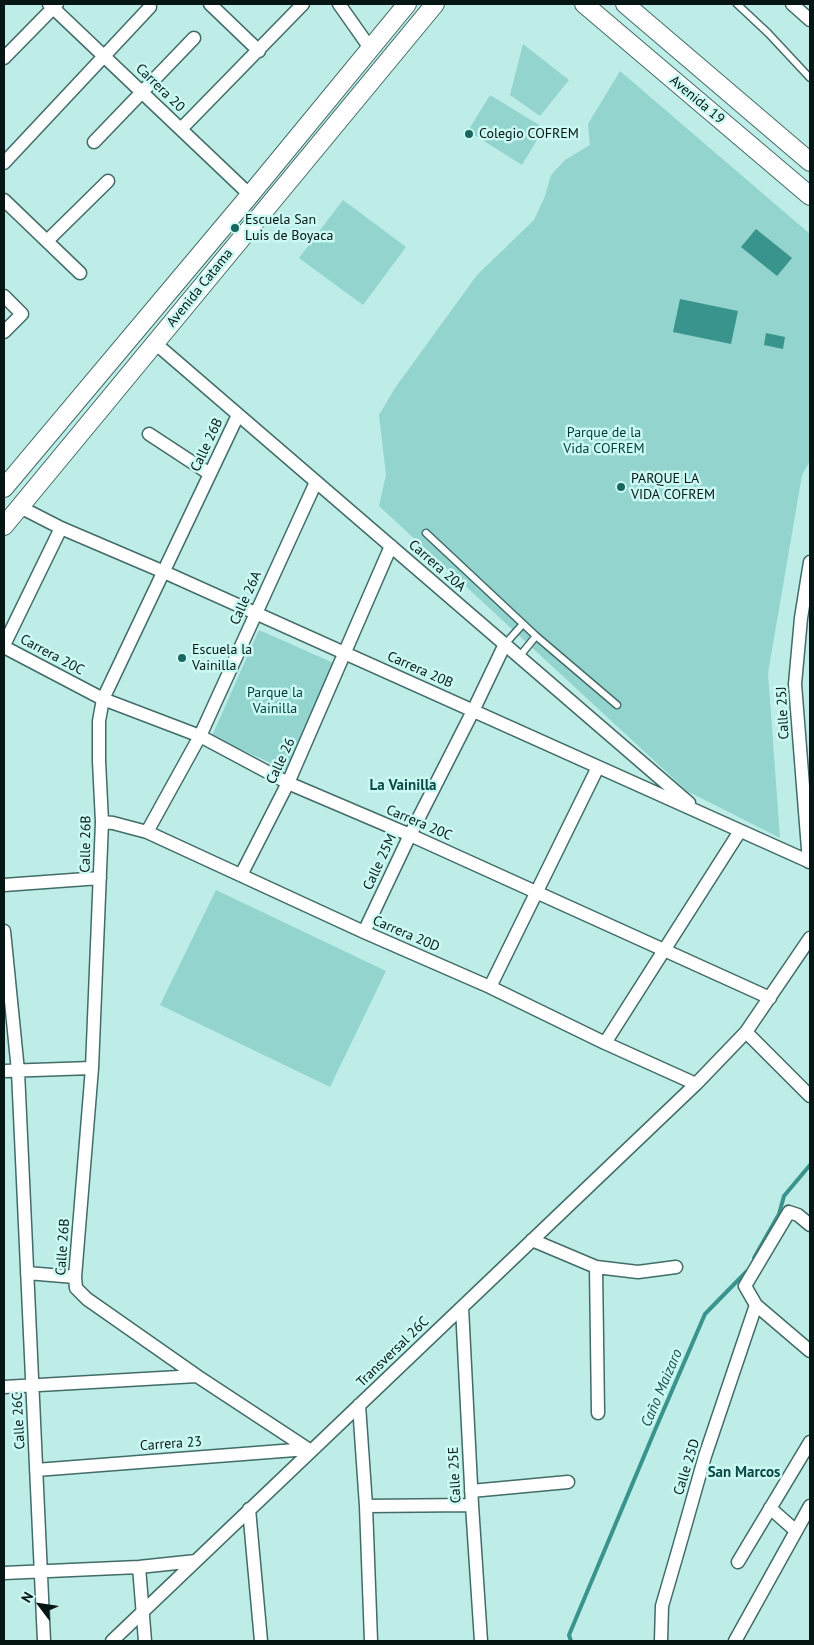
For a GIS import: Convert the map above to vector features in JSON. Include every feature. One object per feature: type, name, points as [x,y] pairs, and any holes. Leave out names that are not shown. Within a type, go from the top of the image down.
[{"type":"main road","name":"Avenida Catama","points":[[4,488],[250,195],[407,4]]},
{"type":"main road","name":"Avenida Catama","points":[[4,526],[435,4]]},
{"type":"main road","name":"Avenida 19","points":[[584,4],[810,196]]},
{"type":"main road","name":"Avenida 19","points":[[625,4],[810,162]]},
{"type":"street","points":[[210,4],[259,50]]},
{"type":"street","points":[[181,129],[303,4]]},
{"type":"street","points":[[339,4],[370,48]]},
{"type":"street","points":[[792,4],[810,20]]},
{"type":"street","points":[[4,58],[53,5]]},
{"type":"street","name":"Carrera 20","points":[[53,5],[250,195]]},
{"type":"street","points":[[4,163],[150,8]]},
{"type":"street","points":[[94,142],[194,38]]},
{"type":"street","points":[[47,241],[108,181]]},
{"type":"street","points":[[4,200],[80,273]]},
{"type":"street","points":[[4,296],[22,314],[4,332]]},
{"type":"street","name":"Carrera 20A","points":[[155,343],[699,812]]},
{"type":"street","name":"Calle 26B","points":[[197,1376],[87,1299],[76,1288],[75,1277],[92,1068],[102,822],[99,761],[100,721],[103,699],[238,415]]},
{"type":"street","points":[[149,434],[210,474]]},
{"type":"street","name":"Calle 26A","points":[[147,832],[200,736],[316,482]]},
{"type":"street","name":"Carrera 20B","points":[[20,506],[61,528],[474,710],[810,862]]},
{"type":"street","points":[[4,646],[61,528]]},
{"type":"street","name":"Calle 26","points":[[241,875],[288,783],[391,546]]},
{"type":"street","name":"Calle 25J","points":[[810,562],[801,618],[795,684],[810,862]]},
{"type":"street","name":"Calle 25M","points":[[364,932],[505,644]]},
{"type":"street","name":"Carrera 20C","points":[[4,646],[103,699],[200,736],[288,783],[538,892],[770,998]]},
{"type":"street","points":[[490,987],[598,766]]},
{"type":"street","name":"Carrera 20D","points":[[102,822],[147,832],[364,932],[490,987],[605,1043],[696,1084]]},
{"type":"street","points":[[605,1043],[740,831]]},
{"type":"street","points":[[4,885],[100,878]]},
{"type":"street","name":"Calle 26C","points":[[4,931],[18,1071],[44,1641]]},
{"type":"street","points":[[696,1084],[746,1032],[810,938]]},
{"type":"street","points":[[746,1032],[810,1096]]},
{"type":"street","points":[[4,1071],[92,1068]]},
{"type":"street","name":"Transversal 26C","points":[[112,1641],[310,1450],[696,1084]]},
{"type":"street","points":[[810,1226],[798,1215],[789,1212],[745,1286],[756,1304],[810,1351]]},
{"type":"street","points":[[532,1240],[596,1267],[638,1272],[676,1267]]},
{"type":"street","points":[[596,1267],[598,1413]]},
{"type":"street","points":[[26,1273],[75,1277]]},
{"type":"street","name":"Calle 25D","points":[[661,1641],[662,1606],[705,1456],[756,1304]]},
{"type":"street","name":"Calle 25E","points":[[462,1307],[481,1641]]},
{"type":"street","points":[[4,1387],[197,1376],[310,1450]]},
{"type":"street","points":[[359,1405],[366,1506],[371,1641]]},
{"type":"street","points":[[738,1562],[810,1442]]},
{"type":"street","name":"Carrera 23","points":[[36,1470],[310,1450]]},
{"type":"street","points":[[471,1491],[568,1482]]},
{"type":"street","points":[[366,1506],[472,1505]]},
{"type":"street","points":[[736,1641],[810,1506]]},
{"type":"street","points":[[770,1508],[796,1531]]},
{"type":"street","points":[[249,1509],[261,1641]]},
{"type":"street","points":[[4,1573],[139,1567],[196,1561]]},
{"type":"street","points":[[139,1567],[141,1613],[145,1641]]},
{"type":"lane","points":[[737,4],[768,33],[810,78]]},
{"type":"lane","points":[[426,533],[536,636],[617,706]]},
{"type":"lane","points":[[505,644],[523,624]]},
{"type":"lane","points":[[519,657],[536,636]]},
{"type":"green space","points":[[523,44],[569,80],[540,116],[510,95]]},
{"type":"green space","name":"Parque de la Vida COFREM","points":[[620,71],[810,234],[810,461],[802,475],[768,673],[780,838],[687,791],[379,506],[386,475],[379,415],[395,388],[477,275],[534,220],[545,196],[551,175],[565,160],[590,145],[588,124]]},
{"type":"green space","points":[[490,95],[544,128],[522,165],[468,131]]},
{"type":"green space","points":[[343,200],[406,247],[363,305],[299,258]]},
{"type":"green space","name":"Parque la Vainilla","points":[[259,630],[338,665],[290,772],[212,736]]},
{"type":"green space","points":[[216,890],[386,971],[330,1087],[160,1005]]},
{"type":"shaded area","points":[[756,229],[792,258],[777,276],[741,247]]},
{"type":"shaded area","points":[[680,299],[738,311],[731,344],[673,332]]},
{"type":"shaded area","points":[[766,333],[785,337],[783,349],[764,345]]},
{"type":"waterway","name":"Caño Maizaro","points":[[754,1258],[779,1214],[784,1196],[810,1165]]},
{"type":"waterway","name":"Caño Maizaro","points":[[571,1641],[569,1635],[705,1314],[747,1271]]},
{"type":"place","name":"Colegio COFREM","points":[[469,134]]},
{"type":"place","name":"Escuela San Luis de Boyaca","points":[[235,228]]},
{"type":"place","name":"PARQUE LA VIDA COFREM","points":[[621,487]]},
{"type":"place","name":"Escuela la Vainilla","points":[[182,658]]},
{"type":"district","name":"La Vainilla","points":[[403,786]]},
{"type":"district","name":"San Marcos","points":[[744,1473]]}]
